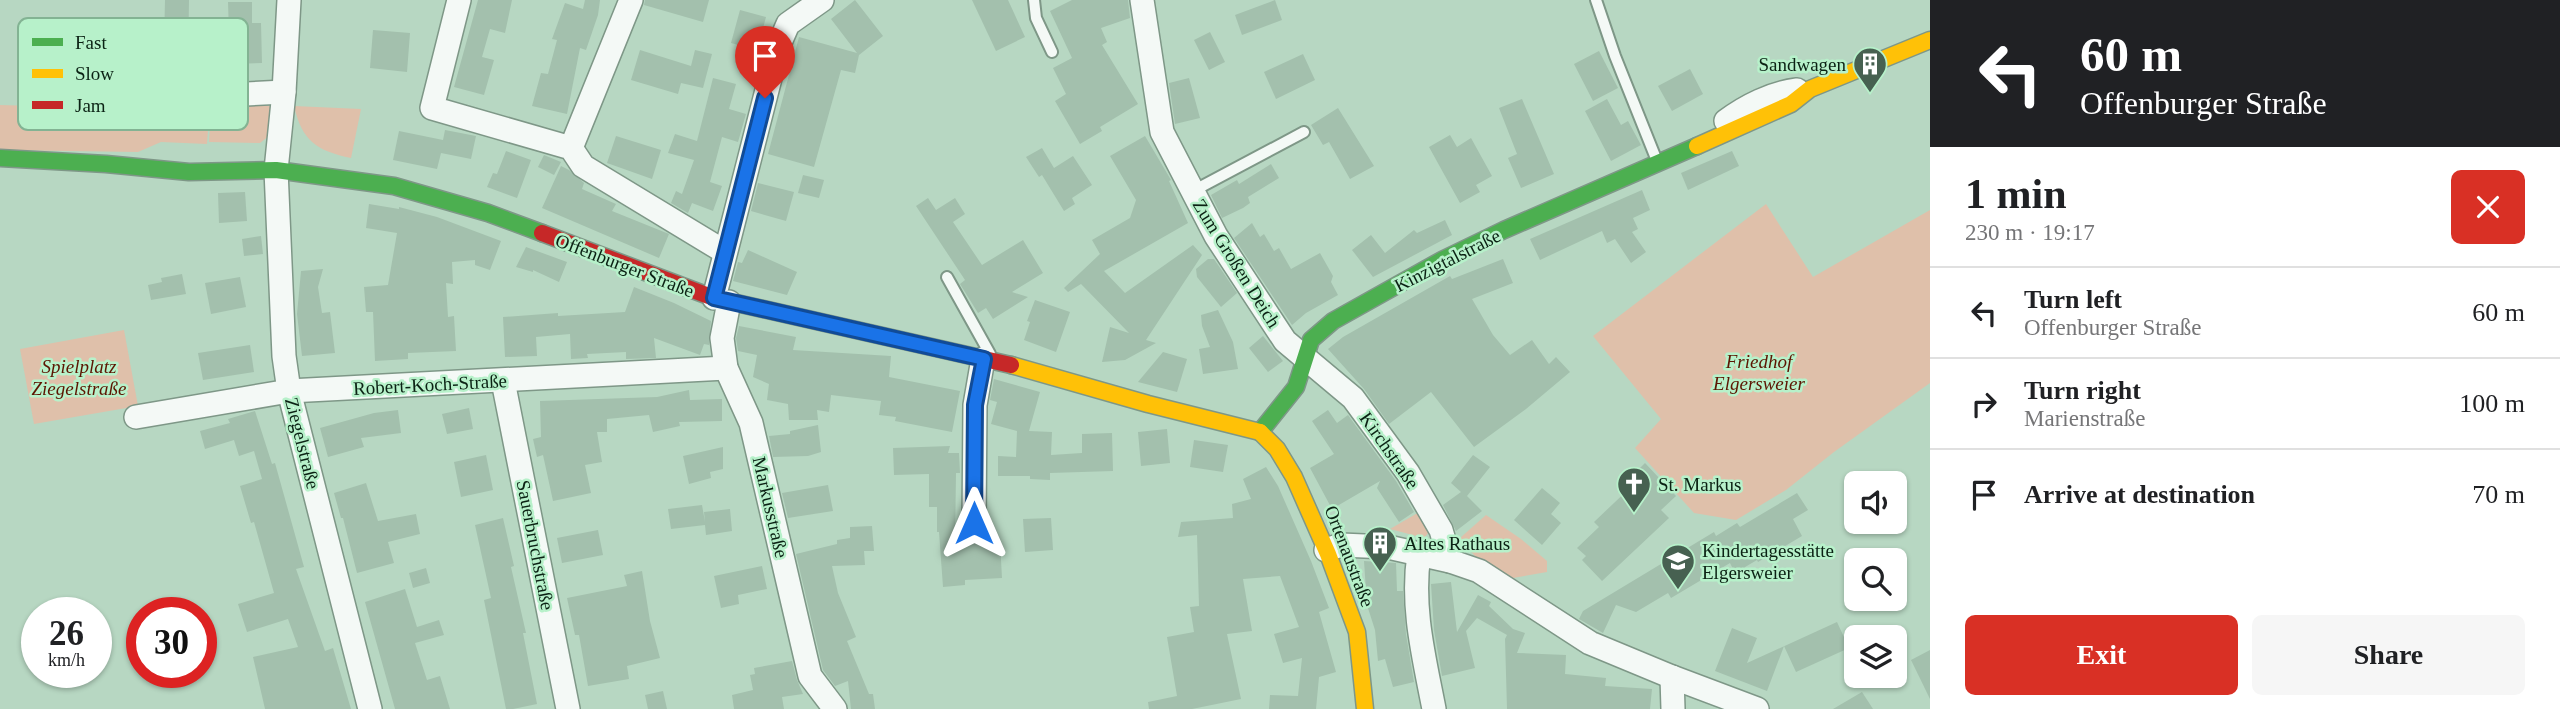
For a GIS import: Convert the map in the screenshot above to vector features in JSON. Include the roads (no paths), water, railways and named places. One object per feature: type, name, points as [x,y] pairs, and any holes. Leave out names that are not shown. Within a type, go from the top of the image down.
[{"type":"street","name":"Ziegelstraße","points":[[289,0],[277,158],[284,356],[289,391],[370,709]]},
{"type":"street","points":[[458,0],[432,108],[571,148],[583,166],[726,253]]},
{"type":"street","points":[[571,148],[631,0]]},
{"type":"street","name":"Markusstraße","points":[[822,0],[788,24],[778,47],[726,253],[721,300],[726,368],[751,423],[810,676],[835,709]]},
{"type":"street","name":"Zum Großen Deich","points":[[1142,0],[1162,132],[1216,236],[1285,341],[1304,358]]},
{"type":"street","name":"Kinzigtalstraße","points":[[1261,432],[1296,387],[1311,340],[1319,331],[1363,303],[1504,230],[1689,150],[1735,115],[1760,101],[1785,91],[1810,89],[1930,40]]},
{"type":"street","points":[[248,94],[284,92]]},
{"type":"street","name":"Offenburger Straße","points":[[106,164],[144,154],[166,154]]},
{"type":"street","name":"Offenburger Straße","points":[[0,158],[189,172],[277,158],[394,186],[488,213],[721,300],[989,359],[1261,432]]},
{"type":"street","name":"Offenburger Straße","points":[[336,161],[373,174],[394,186]]},
{"type":"street","name":"Kirchstraße","points":[[1304,358],[1353,398],[1408,473],[1441,530],[1450,561]]},
{"type":"street","points":[[974,523],[975,405],[989,359]]},
{"type":"street","name":"Robert-Koch-Straße","points":[[136,417],[289,391],[726,368]]},
{"type":"street","name":"Sauerbruchstraße","points":[[503,381],[568,709]]},
{"type":"street","name":"Ortenaustraße","points":[[1261,432],[1278,449],[1294,477],[1326,550],[1357,632],[1365,709]]},
{"type":"street","points":[[1326,550],[1341,545],[1360,544],[1450,561],[1479,571],[1590,643],[1757,709]]},
{"type":"street","points":[[1419,554],[1415,593],[1434,709]]},
{"type":"street","points":[[1671,677],[1673,709]]},
{"type":"lane","points":[[1034,0],[1036,18],[1052,52]]},
{"type":"lane","points":[[1596,0],[1658,164]]},
{"type":"lane","points":[[1193,191],[1304,132]]},
{"type":"lane","points":[[947,277],[989,359]]},
{"type":"place","name":"Sandwagen","points":[[1870,94]]},
{"type":"place","name":"St. Markus","points":[[1634,514]]},
{"type":"place","name":"Altes Rathaus","points":[[1380,573]]},
{"type":"place","name":"Kindertagesstätte Elgersweier","points":[[1678,591]]},
{"type":"park label","name":"Friedhof Elgersweier","points":[[1759,372]]},
{"type":"park label","name":"Spielplatz Ziegelstraße","points":[[79,377]]}]
